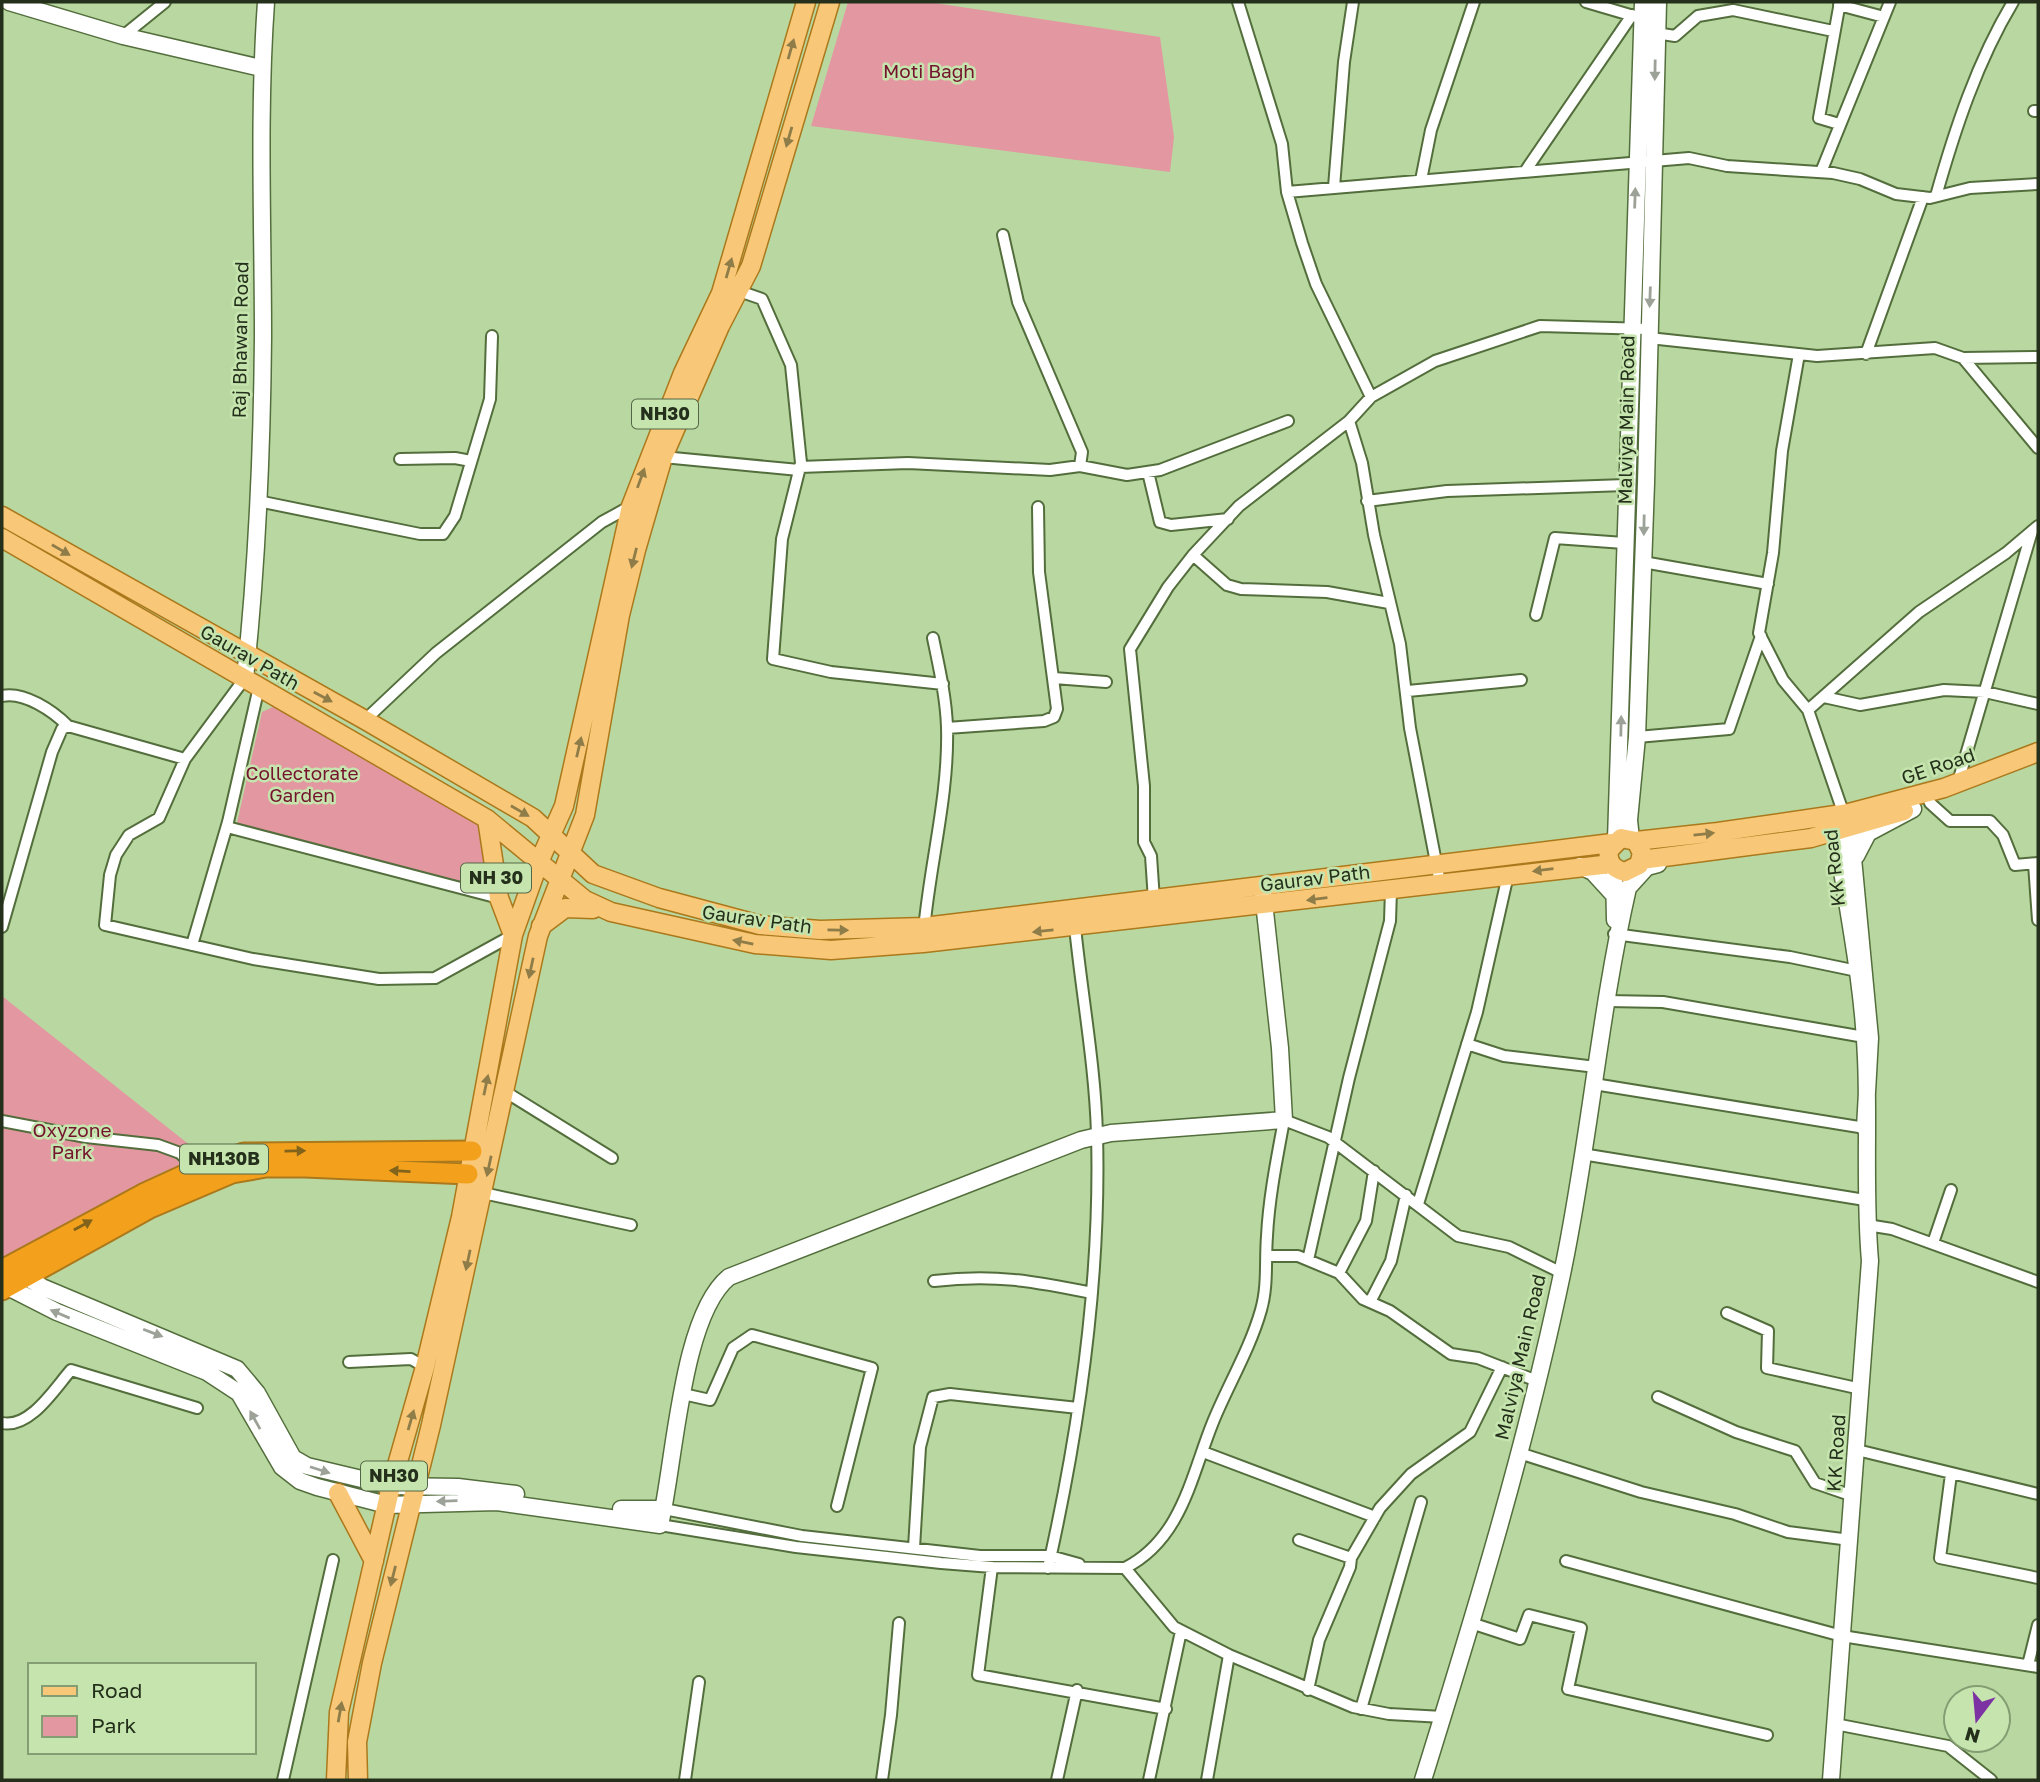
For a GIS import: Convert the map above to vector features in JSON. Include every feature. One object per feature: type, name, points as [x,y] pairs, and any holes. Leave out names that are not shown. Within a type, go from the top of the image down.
[{"type":"highway","name":"NH130B","points":[[8,1279],[131,1218],[227,1157],[265,1151],[472,1152]]},
{"type":"highway","name":"NH130B","points":[[194,1179],[266,1167],[468,1174]]},
{"type":"main road","name":"NH30","points":[[336,1780],[335,1740],[339,1712],[391,1486],[425,1367],[468,1174],[513,935],[538,862],[564,806],[575,764],[602,625],[682,373],[721,293],[806,2]]},
{"type":"main road","name":"NH30","points":[[358,1780],[356,1759],[360,1716],[416,1486],[541,926],[587,806],[634,519],[755,254],[830,2]]},
{"type":"main road","points":[[2,516],[365,720],[533,818],[587,871],[613,883],[760,925],[923,935],[1154,900],[1624,841],[1842,819]]},
{"type":"main road","name":"Gaurav Path","points":[[2,538],[487,819],[579,898],[611,912],[755,944],[831,950],[923,935],[1075,927],[1580,866],[1613,866]]},
{"type":"main road","name":"GE Road","points":[[1842,819],[1923,802],[1958,782],[2038,751]]},
{"type":"main road","points":[[1923,802],[2038,762]]},
{"type":"main road","name":"NH 30","points":[[487,819],[499,898],[513,935]]},
{"type":"main road","points":[[1624,841],[1608,853],[1613,866],[1630,871],[1642,860],[1793,840],[1842,819]]},
{"type":"main road","points":[[1624,841],[1642,850],[1642,860]]},
{"type":"main road","points":[[541,926],[565,908],[611,912]]},
{"type":"main road","points":[[338,1493],[374,1561]]},
{"type":"street","points":[[9,2],[20,8],[122,36],[261,68]]},
{"type":"street","points":[[122,36],[165,2]]},
{"type":"street","name":"Raj Bhawan Road","points":[[252,682],[247,656],[258,500],[263,340],[261,68],[266,2]]},
{"type":"street","points":[[1238,2],[1282,144],[1287,192],[1316,284],[1371,397]]},
{"type":"street","points":[[1334,187],[1344,62],[1353,2]]},
{"type":"street","points":[[1421,180],[1431,130],[1474,2]]},
{"type":"street","points":[[1586,2],[1647,23],[1675,36],[1698,16],[1733,10],[1833,31]]},
{"type":"street","name":"Malviya Main Road","points":[[1624,841],[1629,820],[1637,737],[1654,160],[1647,23],[1643,2]]},
{"type":"street","name":"Malviya Main Road","points":[[1624,841],[1620,794],[1630,330],[1637,160],[1647,23],[1658,2]]},
{"type":"street","points":[[1821,172],[1890,2]]},
{"type":"street","points":[[1936,196],[1956,127],[1999,25],[2013,2]]},
{"type":"street","points":[[1839,124],[1819,118],[1840,3],[1884,17]]},
{"type":"street","points":[[1526,170],[1647,23]]},
{"type":"street","points":[[1287,192],[1637,160],[1689,158],[1727,166],[1821,172],[1860,179],[1896,194],[1923,197],[1993,185],[2038,184]]},
{"type":"street","points":[[1866,354],[1923,197]]},
{"type":"street","points":[[1003,235],[1018,302],[1082,453],[1080,466]]},
{"type":"street","points":[[739,290],[762,299],[791,365],[799,469],[782,540],[773,659],[831,672],[943,684]]},
{"type":"street","points":[[1154,900],[1151,856],[1144,842],[1144,786],[1130,649],[1168,587],[1193,555],[1239,506],[1349,421],[1371,397],[1435,361],[1541,326],[1630,330],[1799,355],[1866,354],[1936,348],[1963,358],[2038,357]]},
{"type":"street","points":[[258,500],[420,534],[443,534],[455,516],[490,399],[492,337]]},
{"type":"street","points":[[1637,737],[1729,729],[1761,636],[1782,451],[1799,355]]},
{"type":"street","points":[[1963,358],[2038,448]]},
{"type":"street","points":[[663,457],[799,469],[908,463],[1050,470],[1080,466],[1127,475],[1160,470],[1288,421]]},
{"type":"street","points":[[1349,421],[1362,463],[1367,501],[1408,691],[1410,728],[1440,883]]},
{"type":"street","points":[[400,459],[455,457],[471,461]]},
{"type":"street","points":[[1148,472],[1160,522],[1171,526],[1228,519]]},
{"type":"street","points":[[1367,501],[1447,491],[1626,485]]},
{"type":"street","points":[[947,728],[1044,721],[1054,717],[1058,709],[1040,572],[1038,507]]},
{"type":"street","points":[[365,720],[447,644],[602,522],[634,519]]},
{"type":"street","points":[[1958,782],[2035,528]]},
{"type":"street","points":[[1808,710],[1919,612],[2006,553],[2035,528]]},
{"type":"street","points":[[1536,615],[1555,538],[1624,543]]},
{"type":"street","points":[[1193,555],[1227,585],[1241,589],[1327,592],[1389,603]]},
{"type":"street","points":[[1643,562],[1768,584]]},
{"type":"street","points":[[1761,636],[1783,680],[1808,710],[1842,819]]},
{"type":"street","points":[[923,935],[944,780],[947,728],[943,684],[933,638]]},
{"type":"street","points":[[1054,678],[1106,681]]},
{"type":"street","points":[[1408,691],[1521,680]]},
{"type":"street","points":[[252,682],[186,759],[159,818],[129,835],[116,855],[110,876],[105,925],[253,959],[379,979],[435,978],[513,935]]},
{"type":"street","points":[[192,945],[227,827],[252,682]]},
{"type":"street","points":[[1824,697],[1860,705],[1944,690],[1984,692],[2038,704]]},
{"type":"street","points":[[2,696],[16,696],[35,703],[57,715],[68,726],[186,759]]},
{"type":"street","points":[[2,927],[52,752],[62,729],[68,726]]},
{"type":"street","points":[[1855,860],[1860,844],[1868,833],[1923,802],[1950,821],[1990,821],[2003,835],[2015,866],[2036,863],[2038,920]]},
{"type":"street","name":"KK Road","points":[[1842,819],[1839,853],[1861,972]]},
{"type":"street","name":"KK Road","points":[[1831,1780],[1870,1261],[1865,1200],[1866,1038],[1855,860],[1842,819]]},
{"type":"street","points":[[227,827],[499,898]]},
{"type":"street","points":[[1793,840],[1832,847],[1839,853]]},
{"type":"street","points":[[1617,934],[1628,888],[1647,867],[1699,856],[1713,849]]},
{"type":"street","points":[[1580,866],[1593,872],[1614,895]]},
{"type":"street","points":[[1613,866],[1617,934]]},
{"type":"street","points":[[1418,1204],[1468,1044],[1508,875]]},
{"type":"street","points":[[8,1279],[57,1312],[207,1372],[228,1384],[246,1403],[282,1467],[300,1481],[338,1493],[387,1504],[447,1501],[497,1503],[662,1517],[980,1556],[1099,1569],[1125,1568],[1144,1558],[1159,1544],[1191,1487],[1262,1309],[1270,1210],[1284,1120],[1280,1048],[1262,887]]},
{"type":"street","points":[[1308,1260],[1333,1141],[1390,921],[1391,890]]},
{"type":"street","points":[[1049,1562],[1077,1408],[1092,1293],[1097,1136],[1075,927]]},
{"type":"street","points":[[1617,934],[1790,957],[1861,972]]},
{"type":"street","name":"Malviya Main Road","points":[[1423,1780],[1519,1453],[1562,1273],[1617,934]]},
{"type":"street","points":[[1607,1001],[1663,1002],[1866,1038]]},
{"type":"street","points":[[1468,1044],[1504,1056],[1597,1067]]},
{"type":"street","points":[[1594,1084],[1865,1128]]},
{"type":"street","points":[[504,1091],[612,1158]]},
{"type":"street","points":[[662,1517],[696,1329],[712,1294],[729,1278],[849,1228],[1097,1136],[1284,1120],[1333,1141],[1458,1236],[1508,1247],[1562,1273]]},
{"type":"street","points":[[2,1121],[158,1145],[180,1153],[186,1159],[194,1179]]},
{"type":"street","points":[[1582,1154],[1643,1161],[1812,1193],[1865,1200]]},
{"type":"street","points":[[1339,1273],[1366,1221],[1374,1171]]},
{"type":"street","points":[[1933,1243],[1951,1191]]},
{"type":"street","points":[[483,1193],[631,1225]]},
{"type":"street","points":[[1370,1302],[1391,1261],[1406,1195]]},
{"type":"street","points":[[1867,1225],[1892,1229],[2038,1282]]},
{"type":"street","points":[[1267,1256],[1298,1255],[1339,1273],[1370,1302],[1390,1311],[1451,1354],[1478,1358],[1537,1381]]},
{"type":"street","points":[[934,1281],[974,1276],[1022,1279],[1092,1293]]},
{"type":"street","points":[[8,1279],[222,1360],[247,1378],[293,1458],[321,1472],[391,1486],[470,1488],[647,1511],[662,1517],[854,1555],[992,1567],[1049,1562]]},
{"type":"street","points":[[1727,1313],[1768,1331],[1767,1368],[1861,1389]]},
{"type":"street","points":[[683,1394],[710,1400],[733,1348],[752,1335],[872,1368],[837,1506]]},
{"type":"street","points":[[349,1362],[411,1359],[425,1367]]},
{"type":"street","points":[[1308,1690],[1319,1640],[1351,1559],[1375,1517],[1411,1474],[1470,1432],[1502,1367]]},
{"type":"street","points":[[2,1423],[10,1425],[32,1414],[71,1370],[197,1408]]},
{"type":"street","points":[[914,1548],[920,1447],[933,1397],[950,1394],[1077,1408]]},
{"type":"street","points":[[1658,1397],[1736,1432],[1795,1451],[1815,1483],[1853,1496]]},
{"type":"street","points":[[1857,1450],[2038,1494]]},
{"type":"street","points":[[1203,1452],[1375,1517]]},
{"type":"street","points":[[1519,1453],[1641,1492],[1735,1514],[1788,1532],[1850,1540]]},
{"type":"street","points":[[1951,1474],[1940,1558],[2038,1578]]},
{"type":"street","points":[[1362,1709],[1421,1502]]},
{"type":"street","points":[[1299,1540],[1351,1559]]},
{"type":"street","points":[[284,1780],[333,1560]]},
{"type":"street","points":[[1566,1561],[1842,1636],[2033,1666],[2038,1625]]},
{"type":"street","points":[[992,1567],[978,1675],[1077,1690],[1166,1709]]},
{"type":"street","points":[[1125,1568],[1181,1631],[1229,1655],[1308,1690],[1362,1709],[1389,1714],[1443,1717]]},
{"type":"street","points":[[1471,1623],[1520,1639],[1529,1615],[1581,1628],[1568,1689],[1767,1735]]},
{"type":"street","points":[[882,1780],[899,1623]]},
{"type":"street","points":[[1149,1780],[1181,1631]]},
{"type":"street","points":[[1207,1780],[1229,1655]]},
{"type":"street","points":[[685,1780],[699,1682]]},
{"type":"street","points":[[1058,1780],[1077,1690]]},
{"type":"street","points":[[1835,1724],[1948,1746],[1991,1780]]},
{"type":"green space","name":"Moti Bagh","points":[[848,2],[928,2],[1160,37],[1174,137],[1170,172],[811,126]]},
{"type":"green space","name":"Collectorate Garden","points":[[275,706],[477,820],[488,889],[237,823],[262,712]]},
{"type":"green space","name":"Oxyzone Park","points":[[2,996],[206,1158],[163,1172],[2,1259]]}]
